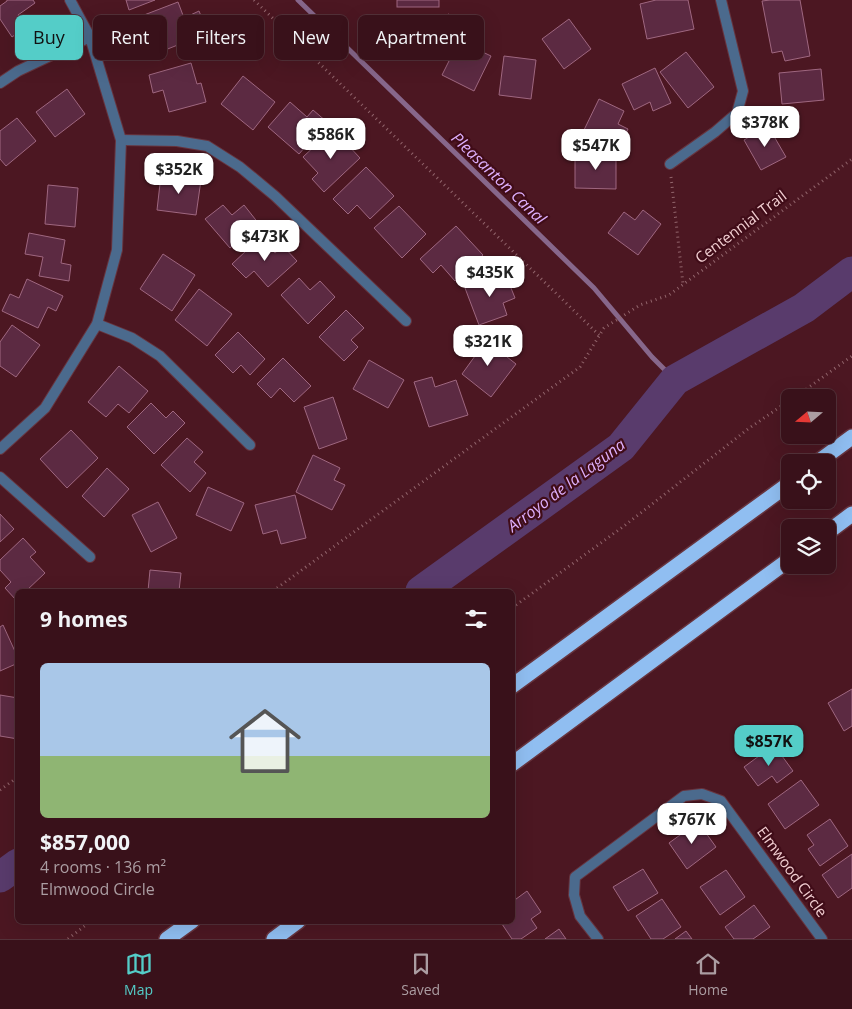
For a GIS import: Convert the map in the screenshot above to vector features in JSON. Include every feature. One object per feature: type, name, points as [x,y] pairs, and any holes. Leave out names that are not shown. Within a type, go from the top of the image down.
[{"type":"highway","points":[[829,454],[852,437]]},
{"type":"highway","points":[[515,684],[781,490]]},
{"type":"highway","points":[[836,526],[852,514]]},
{"type":"highway","points":[[515,762],[781,567]]},
{"type":"highway","points":[[168,939],[188,924]]},
{"type":"highway","points":[[274,939],[294,924]]},
{"type":"street","points":[[0,449],[45,408],[97,324],[117,250],[121,140],[90,37],[70,0]]},
{"type":"street","points":[[670,164],[715,132],[737,113],[743,91],[721,0]]},
{"type":"street","points":[[0,83],[18,71],[90,37]]},
{"type":"street","points":[[121,140],[177,141],[207,146],[240,167],[275,196],[406,320]]},
{"type":"street","points":[[97,324],[132,338],[160,356],[250,445]]},
{"type":"street","points":[[0,477],[90,557]]},
{"type":"street","name":"Elmwood Circle","points":[[598,939],[580,916],[574,895],[575,877],[684,796],[702,794],[721,801],[822,939]]},
{"type":"path","points":[[254,0],[600,335],[580,368],[276,589]]},
{"type":"path","name":"Centennial Trail","points":[[600,335],[604,328],[640,305],[669,294],[852,159]]},
{"type":"path","points":[[670,164],[683,284]]},
{"type":"path","points":[[806,389],[852,356]]},
{"type":"path","points":[[515,606],[624,526],[748,429],[781,406]]},
{"type":"path","points":[[0,790],[15,779]]},
{"type":"path","points":[[68,939],[87,924]]},
{"type":"building","points":[[33,0],[35,3],[18,15],[15,15],[15,35],[12,37],[0,19],[0,6],[7,1]]},
{"type":"building","points":[[126,0],[155,0],[129,10]]},
{"type":"building","points":[[397,0],[439,0],[439,7],[397,7]]},
{"type":"building","points":[[656,0],[688,0],[694,29],[647,39],[640,4]]},
{"type":"building","points":[[800,0],[810,56],[785,61],[782,51],[772,53],[762,1]]},
{"type":"building","points":[[178,2],[183,15],[177,15],[177,45],[167,49],[167,15],[144,15]]},
{"type":"building","points":[[199,11],[201,15],[190,15]]},
{"type":"building","points":[[569,19],[591,49],[564,69],[542,39]]},
{"type":"building","points":[[686,52],[714,87],[688,108],[660,72]]},
{"type":"building","points":[[484,53],[491,56],[474,91],[442,75],[450,60],[484,60]]},
{"type":"building","points":[[504,56],[536,60],[531,99],[499,95]]},
{"type":"building","points":[[191,63],[197,84],[201,83],[206,102],[169,112],[163,90],[153,93],[149,75]]},
{"type":"building","points":[[655,68],[671,103],[653,111],[650,102],[634,110],[622,84]]},
{"type":"building","points":[[821,69],[824,100],[782,104],[779,73]]},
{"type":"building","points":[[243,76],[275,102],[253,130],[221,104]]},
{"type":"building","points":[[67,89],[85,114],[55,137],[36,112]]},
{"type":"building","points":[[599,99],[624,111],[618,124],[628,129],[619,147],[584,130]]},
{"type":"building","points":[[290,102],[307,117],[313,110],[327,122],[299,154],[268,127]]},
{"type":"building","points":[[17,118],[36,141],[6,166],[0,159],[0,131]]},
{"type":"building","points":[[768,126],[786,157],[761,170],[744,140]]},
{"type":"building","points":[[333,129],[360,158],[324,192],[312,179],[318,173],[303,157]]},
{"type":"building","points":[[575,154],[616,154],[616,189],[575,188]]},
{"type":"building","points":[[366,167],[394,196],[370,219],[357,205],[348,214],[333,199]]},
{"type":"building","points":[[161,175],[201,180],[196,215],[157,210]]},
{"type":"building","points":[[48,185],[78,188],[75,227],[45,224]]},
{"type":"building","points":[[223,205],[232,215],[244,205],[259,224],[230,248],[205,219]]},
{"type":"building","points":[[399,206],[426,234],[402,258],[374,228]]},
{"type":"building","points":[[643,210],[661,224],[638,255],[608,233],[624,212],[635,220]]},
{"type":"building","points":[[456,226],[483,255],[455,281],[441,265],[433,273],[420,259]]},
{"type":"building","points":[[29,233],[65,240],[61,263],[71,265],[69,281],[39,276],[43,257],[25,254]]},
{"type":"building","points":[[261,237],[275,253],[283,246],[297,261],[268,287],[254,271],[246,278],[232,264]]},
{"type":"building","points":[[163,254],[195,275],[172,311],[140,289]]},
{"type":"building","points":[[505,273],[515,298],[503,303],[507,315],[479,325],[465,288]]},
{"type":"building","points":[[299,278],[310,290],[320,281],[335,297],[308,324],[281,295]]},
{"type":"building","points":[[27,279],[63,296],[56,311],[48,307],[38,328],[2,311],[10,294],[19,298]]},
{"type":"building","points":[[199,289],[232,314],[207,346],[175,320]]},
{"type":"building","points":[[346,310],[364,328],[351,340],[358,347],[344,361],[319,337]]},
{"type":"building","points":[[12,325],[40,345],[16,377],[0,366],[0,342]]},
{"type":"building","points":[[238,332],[265,359],[250,375],[241,365],[233,373],[215,355]]},
{"type":"building","points":[[479,335],[516,364],[491,397],[462,374],[475,356],[468,350]]},
{"type":"building","points":[[283,358],[311,386],[294,402],[280,388],[271,398],[257,384]]},
{"type":"building","points":[[369,360],[404,380],[388,408],[353,389]]},
{"type":"building","points":[[119,366],[148,391],[129,413],[118,404],[106,417],[88,402]]},
{"type":"building","points":[[432,377],[435,387],[456,380],[468,415],[429,427],[414,382]]},
{"type":"building","points":[[333,397],[347,439],[319,449],[304,407]]},
{"type":"building","points":[[151,403],[166,418],[173,411],[185,423],[154,454],[127,427]]},
{"type":"building","points":[[71,430],[98,458],[67,488],[40,459]]},
{"type":"building","points":[[187,438],[203,452],[194,462],[206,473],[190,492],[161,465]]},
{"type":"building","points":[[313,455],[340,468],[334,480],[345,485],[332,510],[296,492]]},
{"type":"building","points":[[107,468],[129,489],[104,517],[82,496]]},
{"type":"building","points":[[208,487],[244,503],[231,531],[196,515]]},
{"type":"building","points":[[295,495],[306,538],[281,544],[277,530],[263,534],[255,505]]},
{"type":"building","points":[[158,502],[177,538],[151,552],[132,515]]},
{"type":"building","points":[[0,514],[14,529],[0,542]]},
{"type":"building","points":[[23,538],[36,552],[30,557],[45,573],[28,589],[15,589],[15,599],[5,588],[11,582],[0,570],[0,560]]},
{"type":"building","points":[[150,570],[181,573],[179,589],[148,589]]},
{"type":"building","points":[[3,625],[15,651],[15,664],[0,671],[0,627]]},
{"type":"building","points":[[852,689],[852,726],[844,731],[828,703]]},
{"type":"building","points":[[0,695],[15,698],[15,738],[0,736]]},
{"type":"building","points":[[774,745],[793,771],[777,783],[772,776],[758,786],[744,767]]},
{"type":"building","points":[[801,780],[819,805],[785,829],[768,804]]},
{"type":"building","points":[[830,819],[848,846],[820,866],[808,849],[814,845],[807,835]]},
{"type":"building","points":[[698,822],[716,847],[687,869],[669,843]]},
{"type":"building","points":[[852,854],[852,888],[838,898],[822,875]]},
{"type":"building","points":[[643,869],[658,893],[628,911],[613,887]]},
{"type":"building","points":[[726,870],[745,897],[720,915],[700,887]]},
{"type":"building","points":[[527,891],[541,912],[531,919],[537,928],[521,939],[512,939],[502,924],[515,924],[515,900]]},
{"type":"building","points":[[662,899],[681,927],[663,939],[651,939],[636,916]]},
{"type":"building","points":[[754,905],[770,927],[753,939],[734,939],[725,927]]},
{"type":"building","points":[[559,929],[566,939],[545,939]]},
{"type":"building","points":[[686,931],[692,939],[675,939]]},
{"type":"waterway","name":"Pleasanton Canal","points":[[298,0],[594,288],[652,357],[675,380]]},
{"type":"waterway","name":"Arroyo de la Laguna","points":[[424,589],[621,447],[675,380],[804,308],[852,272]]},
{"type":"waterway","name":"Arroyo de la Laguna","points":[[0,877],[15,866]]}]
